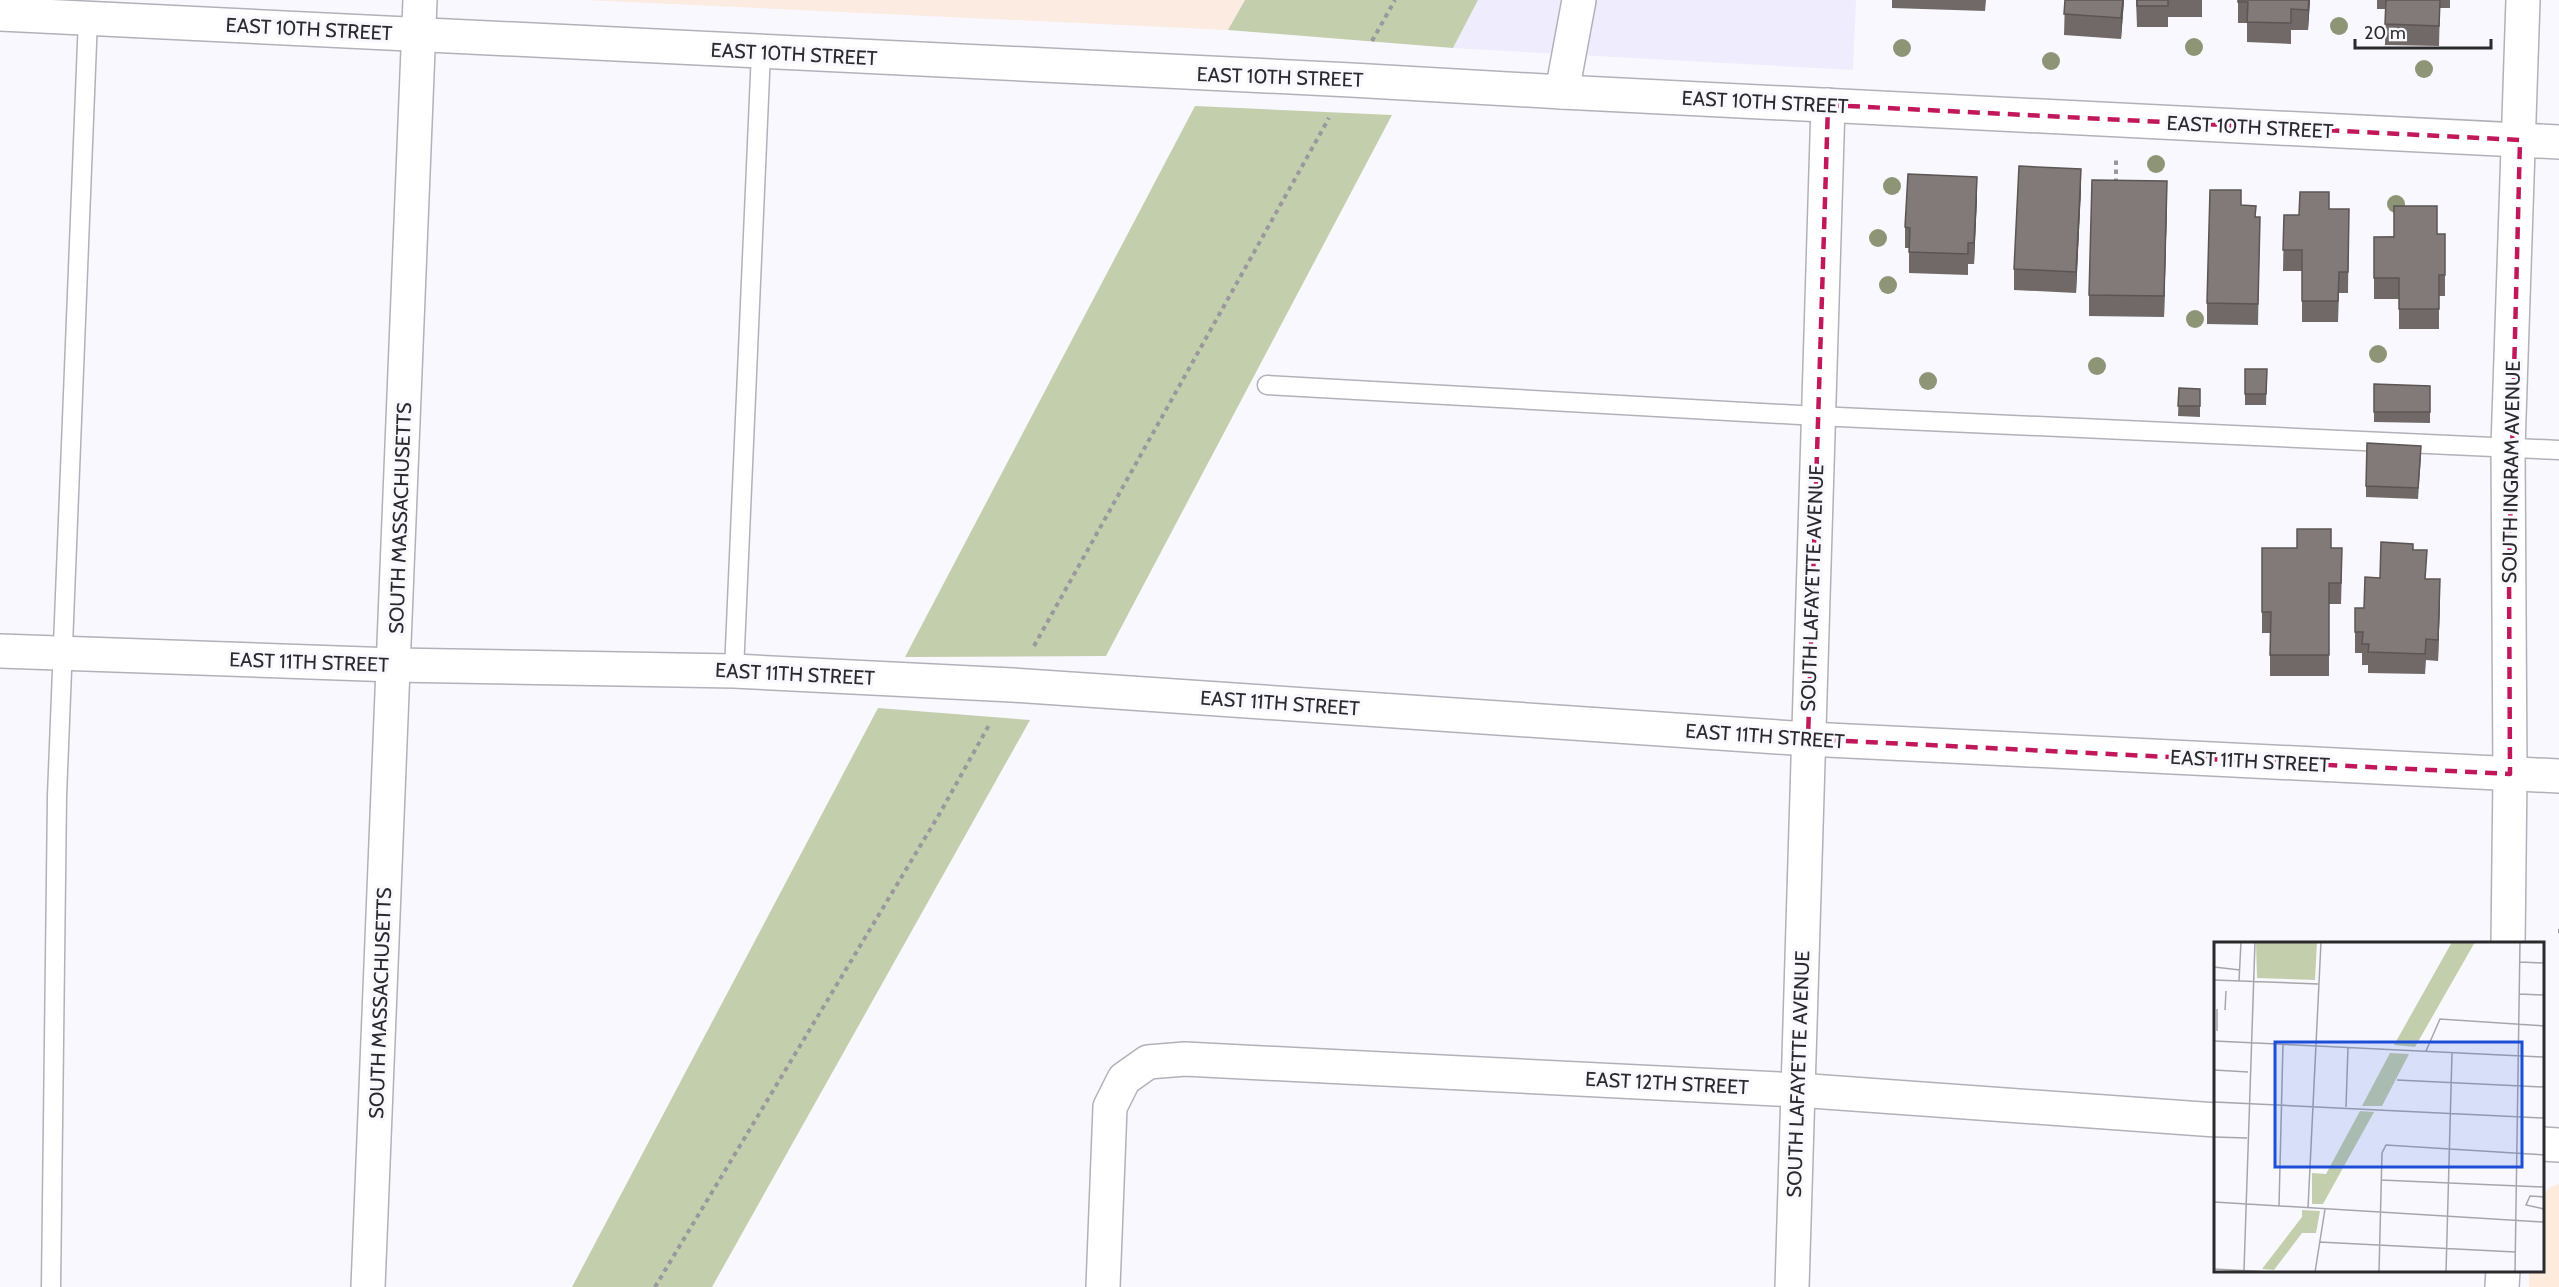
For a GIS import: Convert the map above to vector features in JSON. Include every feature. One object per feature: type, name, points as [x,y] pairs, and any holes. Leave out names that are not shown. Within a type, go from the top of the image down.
[{"type":"street","name":"SOUTH MASSACHUSETTS","points":[[368,1287],[420,0]]},
{"type":"street","points":[[1562,92],[1579,0]]},
{"type":"street","name":"SOUTH INGRAM AVENUE","points":[[2508,942],[2510,774],[2508,447],[2523,0]]},
{"type":"street","name":"EAST 10TH STREET","points":[[0,14],[2559,142]]},
{"type":"street","name":"SOUTH LAFAYETTE AVENUE","points":[[1792,1287],[1828,105]]},
{"type":"street","name":"EAST 11TH STREET","points":[[0,651],[394,664],[734,671],[1024,686],[1808,740],[2559,776]]},
{"type":"street","name":"EAST 12TH STREET","points":[[1103,1287],[1110,1107],[1124,1079],[1148,1062],[1185,1059],[1797,1090],[2214,1120]]},
{"type":"street","points":[[2544,1144],[2559,1145]]},
{"type":"street","points":[[2502,1287],[2503,1272]]},
{"type":"lane","points":[[51,1287],[57,796],[88,18]]},
{"type":"lane","points":[[734,671],[761,52]]},
{"type":"lane","points":[[1267,385],[1817,416],[2559,450]]},
{"type":"path","points":[[1369,45],[1395,0]]},
{"type":"highlighted area","points":[[1828,105],[2520,140],[2509,570],[2510,774],[1808,739]]},
{"type":"shaded area","points":[[585,0],[1245,0],[1228,30]]},
{"type":"shaded area","points":[[1478,0],[1856,0],[1853,70],[1453,48]]},
{"type":"shaded area","points":[[2559,1184],[2559,1287],[2529,1287],[2529,1272],[2544,1272],[2544,1197],[2548,1188]]},
{"type":"green space","points":[[1245,0],[1478,0],[1453,48],[1228,30]]},
{"type":"green space","points":[[1195,106],[1392,115],[1106,656],[905,657]]},
{"type":"green space","points":[[878,708],[1030,720],[712,1287],[572,1287]]},
{"type":"building","points":[[2065,0],[2123,0],[2121,18],[2064,14]]},
{"type":"building","points":[[2137,0],[2168,0],[2168,6],[2137,6]]},
{"type":"building","points":[[2238,0],[2309,0],[2308,10],[2291,9],[2291,23],[2247,22],[2248,2],[2238,2]]},
{"type":"building","points":[[2386,0],[2440,0],[2439,26],[2385,24]]},
{"type":"building","points":[[2019,166],[2081,169],[2076,272],[2014,269]]},
{"type":"building","points":[[1908,174],[1977,177],[1974,243],[1968,243],[1968,254],[1909,252],[1910,228],[1905,227]]},
{"type":"building","points":[[2092,180],[2167,181],[2164,296],[2089,295]]},
{"type":"building","points":[[2210,190],[2241,190],[2241,205],[2256,206],[2255,217],[2260,217],[2258,304],[2207,303]]},
{"type":"building","points":[[2300,192],[2329,192],[2329,209],[2349,209],[2348,272],[2339,272],[2338,301],[2302,301],[2302,250],[2283,250],[2284,215],[2299,215]]},
{"type":"building","points":[[2394,206],[2437,206],[2437,234],[2445,234],[2445,275],[2439,275],[2439,309],[2399,309],[2399,278],[2374,278],[2374,237],[2394,237]]},
{"type":"building","points":[[2245,369],[2267,369],[2266,394],[2245,394]]},
{"type":"building","points":[[2374,384],[2430,386],[2430,412],[2374,412]]},
{"type":"building","points":[[2179,388],[2200,389],[2200,406],[2178,406]]},
{"type":"building","points":[[2367,443],[2421,446],[2418,488],[2366,486]]},
{"type":"building","points":[[2297,529],[2331,529],[2331,548],[2342,548],[2341,583],[2329,583],[2329,655],[2270,655],[2271,612],[2262,612],[2262,548],[2297,548]]},
{"type":"building","points":[[2381,542],[2413,544],[2413,550],[2427,550],[2425,579],[2440,579],[2438,640],[2426,639],[2425,654],[2368,652],[2369,644],[2362,644],[2363,632],[2355,632],[2355,608],[2364,608],[2365,577],[2380,578]]}]
